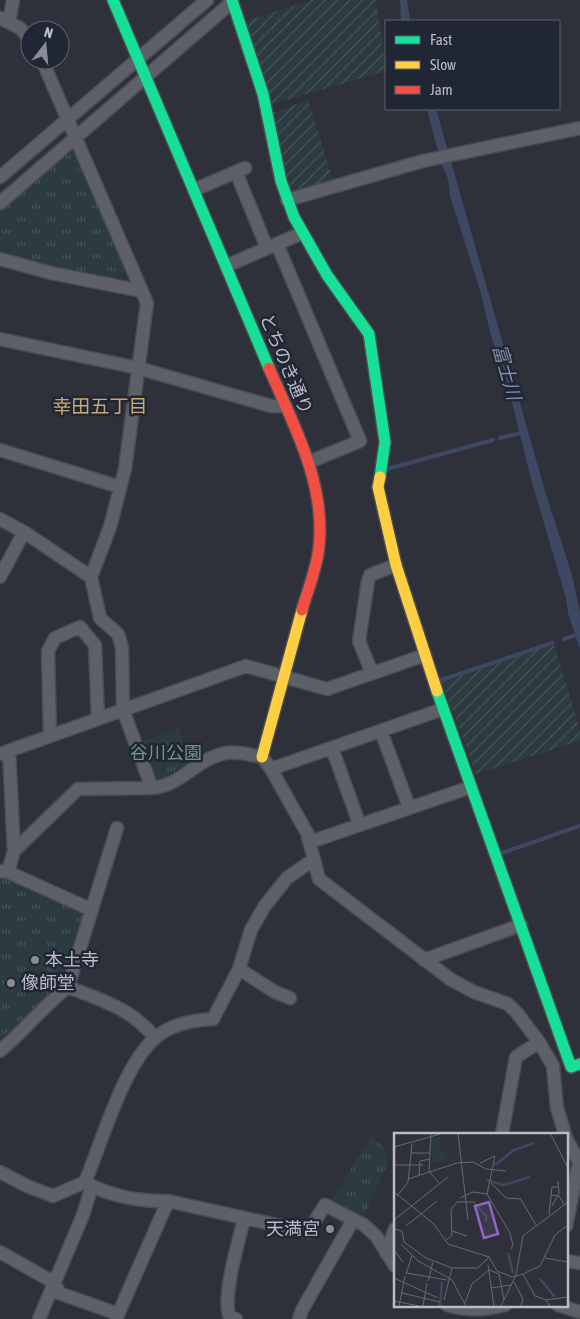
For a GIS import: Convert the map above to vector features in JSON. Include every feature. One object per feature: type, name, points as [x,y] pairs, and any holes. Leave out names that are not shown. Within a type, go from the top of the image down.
[{"type":"street","points":[[13,0],[4,20],[20,28]]},
{"type":"street","name":"とちのき通り","points":[[113,0],[309,462],[321,516],[318,548],[285,677],[262,757]]},
{"type":"street","points":[[0,177],[139,59],[191,6],[207,0]]},
{"type":"street","points":[[0,203],[232,1],[263,94],[287,200],[302,234],[369,334],[385,442],[378,486],[396,565],[443,709],[521,925],[575,1066],[554,1073]]},
{"type":"street","points":[[46,70],[147,303],[127,456],[110,527],[91,577],[100,618],[118,634],[122,648],[123,710],[152,788]]},
{"type":"street","points":[[287,200],[423,162],[580,128]]},
{"type":"street","points":[[194,190],[240,170],[272,246],[360,441],[309,462]]},
{"type":"street","points":[[226,266],[302,234]]},
{"type":"street","points":[[0,260],[50,273],[142,291]]},
{"type":"street","points":[[0,339],[138,368],[271,406],[284,406]]},
{"type":"street","points":[[0,450],[120,487]]},
{"type":"street","points":[[0,519],[24,532],[91,577]]},
{"type":"street","points":[[0,577],[24,532]]},
{"type":"street","points":[[372,673],[359,641],[368,581],[370,575],[374,572],[396,565]]},
{"type":"street","points":[[50,736],[48,651],[55,638],[80,627],[94,645],[98,719]]},
{"type":"street","points":[[14,851],[4,753],[246,666],[327,689],[425,655]]},
{"type":"street","points":[[272,769],[443,709]]},
{"type":"street","points":[[381,732],[408,807]]},
{"type":"street","points":[[332,748],[359,823]]},
{"type":"street","points":[[92,910],[4,872],[14,851],[78,789],[152,788],[173,784],[200,763],[227,753],[262,757],[272,769],[310,842],[319,879],[450,979],[466,988],[508,1004],[539,1042],[553,1066],[557,1108],[565,1133]]},
{"type":"street","points":[[310,842],[359,823],[471,787]]},
{"type":"street","points":[[0,1051],[22,1032],[48,1002],[68,987],[117,828]]},
{"type":"street","points":[[38,1319],[83,1215],[89,1184],[128,1077],[155,1038],[169,1028],[213,1019],[239,969],[251,930],[264,907],[287,878],[313,860]]},
{"type":"street","points":[[424,960],[521,925]]},
{"type":"street","points":[[239,969],[275,992],[290,998]]},
{"type":"street","points":[[68,987],[129,1012],[145,1025],[155,1038]]},
{"type":"street","points":[[502,1133],[516,1057],[539,1042]]},
{"type":"street","points":[[568,1143],[580,1164],[568,1217]]},
{"type":"street","points":[[0,1172],[27,1186],[53,1196],[89,1184],[147,1201],[168,1201],[308,1232],[325,1205],[364,1225],[376,1236],[394,1265]]},
{"type":"street","points":[[1,1254],[55,1283],[59,1293],[117,1317],[168,1201]]},
{"type":"street","points":[[236,1319],[230,1317],[227,1312],[229,1283],[244,1219]]},
{"type":"street","points":[[299,1319],[302,1310],[353,1220]]},
{"type":"street","points":[[386,1253],[394,1232]]},
{"type":"street","points":[[454,1310],[498,1306]]},
{"type":"street","points":[[561,1306],[580,1312]]},
{"type":"green space","points":[[311,0],[376,0],[385,71],[272,104],[243,22]]},
{"type":"green space","points":[[308,100],[333,180],[289,191],[273,113]]},
{"type":"green space","points":[[66,152],[78,154],[123,263],[124,271],[116,279],[0,255],[0,207]]},
{"type":"green space","points":[[554,644],[580,730],[580,741],[476,774],[442,682]]},
{"type":"green space","name":"谷川公園","points":[[179,728],[188,765],[177,769],[159,782],[141,742]]},
{"type":"green space","name":"本土寺","points":[[0,878],[11,879],[84,914],[65,973],[55,989],[0,1040]]},
{"type":"green space","points":[[371,1135],[385,1149],[388,1162],[364,1216],[332,1201]]},
{"type":"water","points":[[400,0],[407,0],[410,20],[401,20]]},
{"type":"water","name":"富士川","points":[[427,110],[436,110],[545,491],[572,575],[580,612],[580,649],[568,613],[566,598],[531,479],[504,370],[491,336],[480,290],[450,196],[448,179],[441,163]]},
{"type":"waterway","points":[[500,438],[524,432]]},
{"type":"waterway","points":[[387,469],[493,440]]},
{"type":"waterway","points":[[564,639],[579,634]]},
{"type":"waterway","points":[[441,680],[552,643]]},
{"type":"waterway","points":[[502,853],[580,826]]},
{"type":"traffic: fast","points":[[113,0],[269,368]]},
{"type":"traffic: fast","points":[[232,0],[263,94],[281,181],[294,217],[327,275],[369,334],[385,442],[380,477]]},
{"type":"traffic: fast","points":[[437,691],[571,1067],[580,1064]]},
{"type":"traffic: slow","points":[[380,477],[378,487],[396,565],[437,691]]},
{"type":"traffic: slow","points":[[262,757],[302,610]]},
{"type":"traffic: jam","points":[[269,368],[306,454],[318,500],[320,523],[318,555],[302,610]]},
{"type":"place","name":"本土寺","points":[[35,960]]},
{"type":"place","name":"像師堂","points":[[11,983]]},
{"type":"place","name":"天満宮","points":[[330,1229]]},
{"type":"district","name":"幸田五丁目","points":[[100,406]]}]
